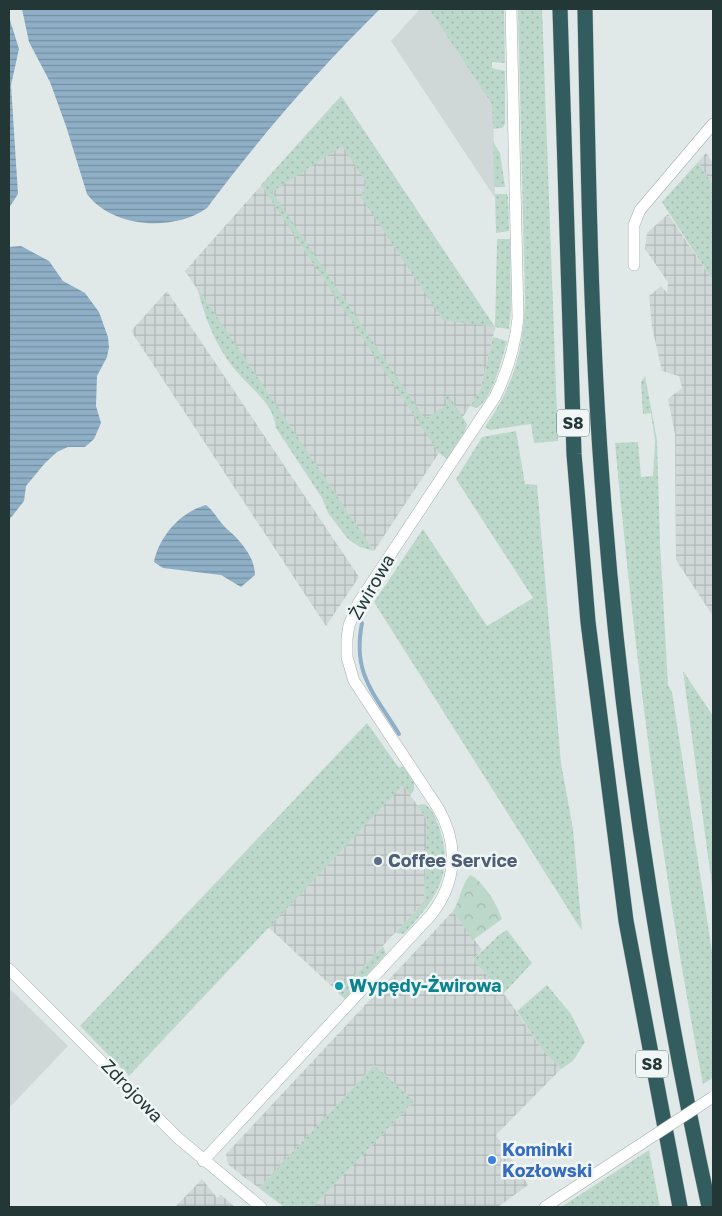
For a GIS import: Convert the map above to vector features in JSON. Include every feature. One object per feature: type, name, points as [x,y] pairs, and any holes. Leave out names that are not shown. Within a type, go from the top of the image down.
[{"type":"highway","name":"S8","points":[[560,9],[574,454],[588,622],[626,921],[680,1207]]},
{"type":"highway","name":"S8","points":[[585,9],[590,229],[599,442],[614,609],[632,767],[659,955],[709,1207]]},
{"type":"highway","points":[[694,1139],[713,1172]]},
{"type":"street","name":"Żwirowa","points":[[203,1160],[431,915],[444,898],[453,867],[451,837],[443,817],[357,687],[347,657],[348,638],[350,625],[359,602],[495,397],[508,370],[518,318],[511,9]]},
{"type":"street","points":[[634,265],[634,224],[640,210],[713,124]]},
{"type":"street","name":"Zdrojowa","points":[[9,969],[178,1138],[262,1207]]},
{"type":"street","points":[[544,1207],[713,1098]]},
{"type":"shaded area","points":[[420,9],[429,9],[493,104],[495,198],[391,41]]},
{"type":"shaded area","points":[[341,96],[495,328],[480,391],[374,551],[185,271]]},
{"type":"shaded area","points":[[706,153],[713,163],[713,185],[698,162]]},
{"type":"shaded area","points":[[668,214],[713,281],[713,616],[676,560],[675,434],[668,399],[682,388],[679,376],[662,371],[652,327],[649,296],[661,286],[667,293],[668,282],[645,249],[647,233]]},
{"type":"shaded area","points":[[167,291],[359,577],[326,626],[131,331]]},
{"type":"shaded area","name":"Coffee Service","points":[[403,784],[427,820],[424,902],[345,986],[337,991],[268,927]]},
{"type":"shaded area","points":[[453,911],[482,950],[473,960],[508,999],[541,1048],[561,1069],[496,1135],[528,1185],[498,1207],[313,1207],[414,1101],[374,1065],[259,1188],[228,1164],[226,1154]]},
{"type":"shaded area","points":[[9,988],[68,1046],[9,1108]]},
{"type":"shaded area","points":[[202,1179],[217,1198],[221,1195],[235,1207],[175,1207]]},
{"type":"green space","points":[[429,9],[504,9],[505,63],[492,62],[492,68],[505,71],[505,124],[502,128],[493,129],[492,104]]},
{"type":"green space","points":[[518,9],[542,9],[558,441],[534,443],[531,424],[490,430],[485,427],[510,382],[519,352],[524,320]]},
{"type":"green space","points":[[341,96],[495,327],[497,239],[510,239],[511,310],[509,329],[443,320],[361,197],[366,182],[342,146],[272,192],[425,419],[448,404],[444,397],[449,396],[467,424],[466,429],[447,459],[439,453],[261,185]]},
{"type":"green space","points":[[493,142],[500,153],[505,187],[494,187]]},
{"type":"green space","points":[[698,162],[713,185],[713,281],[662,202]]},
{"type":"green space","points":[[495,194],[507,194],[509,231],[496,233]]},
{"type":"green space","points":[[197,287],[374,551],[360,547],[348,539],[328,513],[322,498],[276,428],[267,404],[238,373],[217,343]]},
{"type":"green space","points":[[493,337],[507,341],[487,398],[476,408],[470,406],[480,391]]},
{"type":"green space","points":[[645,376],[657,440],[660,543],[668,685],[672,692],[713,958],[713,1078],[703,1084],[675,925],[651,765],[631,604],[615,443],[638,442],[641,477],[653,476],[655,441],[651,413],[643,414],[641,382]]},
{"type":"green space","points":[[516,431],[525,484],[537,485],[561,763],[573,829],[582,931],[374,602],[423,529],[487,626],[533,598],[456,479],[482,437]]},
{"type":"green space","points":[[683,671],[713,716],[713,893]]},
{"type":"green space","points":[[367,723],[399,768],[403,766],[414,783],[414,790],[410,795],[403,785],[129,1076],[80,1026]]},
{"type":"green space","points":[[424,804],[432,812],[440,830],[445,861],[443,875],[424,911],[404,934],[395,933],[424,902],[427,820],[417,805]]},
{"type":"green space","points":[[471,875],[490,895],[502,919],[473,940],[453,911],[468,877]]},
{"type":"green space","points":[[507,930],[532,963],[503,994],[473,960],[499,935]]},
{"type":"green space","points":[[383,946],[386,954],[345,999],[338,993]]},
{"type":"green space","points":[[547,985],[571,1014],[585,1042],[573,1061],[561,1069],[541,1048],[517,1011]]},
{"type":"green space","points":[[374,1065],[414,1101],[313,1207],[284,1207],[259,1188]]},
{"type":"green space","points":[[649,1150],[660,1207],[561,1207]]},
{"type":"water","points":[[22,9],[380,9],[290,105],[207,208],[193,216],[178,221],[144,223],[127,220],[112,214],[98,205],[87,194],[50,82],[29,42]]},
{"type":"water","points":[[9,17],[19,49],[11,85],[18,194],[9,208]]},
{"type":"water","points":[[21,246],[49,261],[63,281],[85,293],[99,312],[108,337],[109,347],[107,357],[97,376],[96,406],[101,423],[94,439],[85,447],[68,447],[57,452],[45,463],[26,486],[24,501],[9,520],[9,247]]},
{"type":"water","points":[[206,505],[250,555],[255,575],[241,587],[221,575],[163,568],[154,562],[161,544],[172,527],[188,513]]},
{"type":"waterway","points":[[362,623],[360,656],[363,670],[367,682],[399,734]]},
{"type":"place","name":"Coffee Service","points":[[378,861]]},
{"type":"place","name":"Wypędy-Żwirowa","points":[[339,986]]},
{"type":"place","name":"Kominki Kozłowski","points":[[492,1160]]}]
